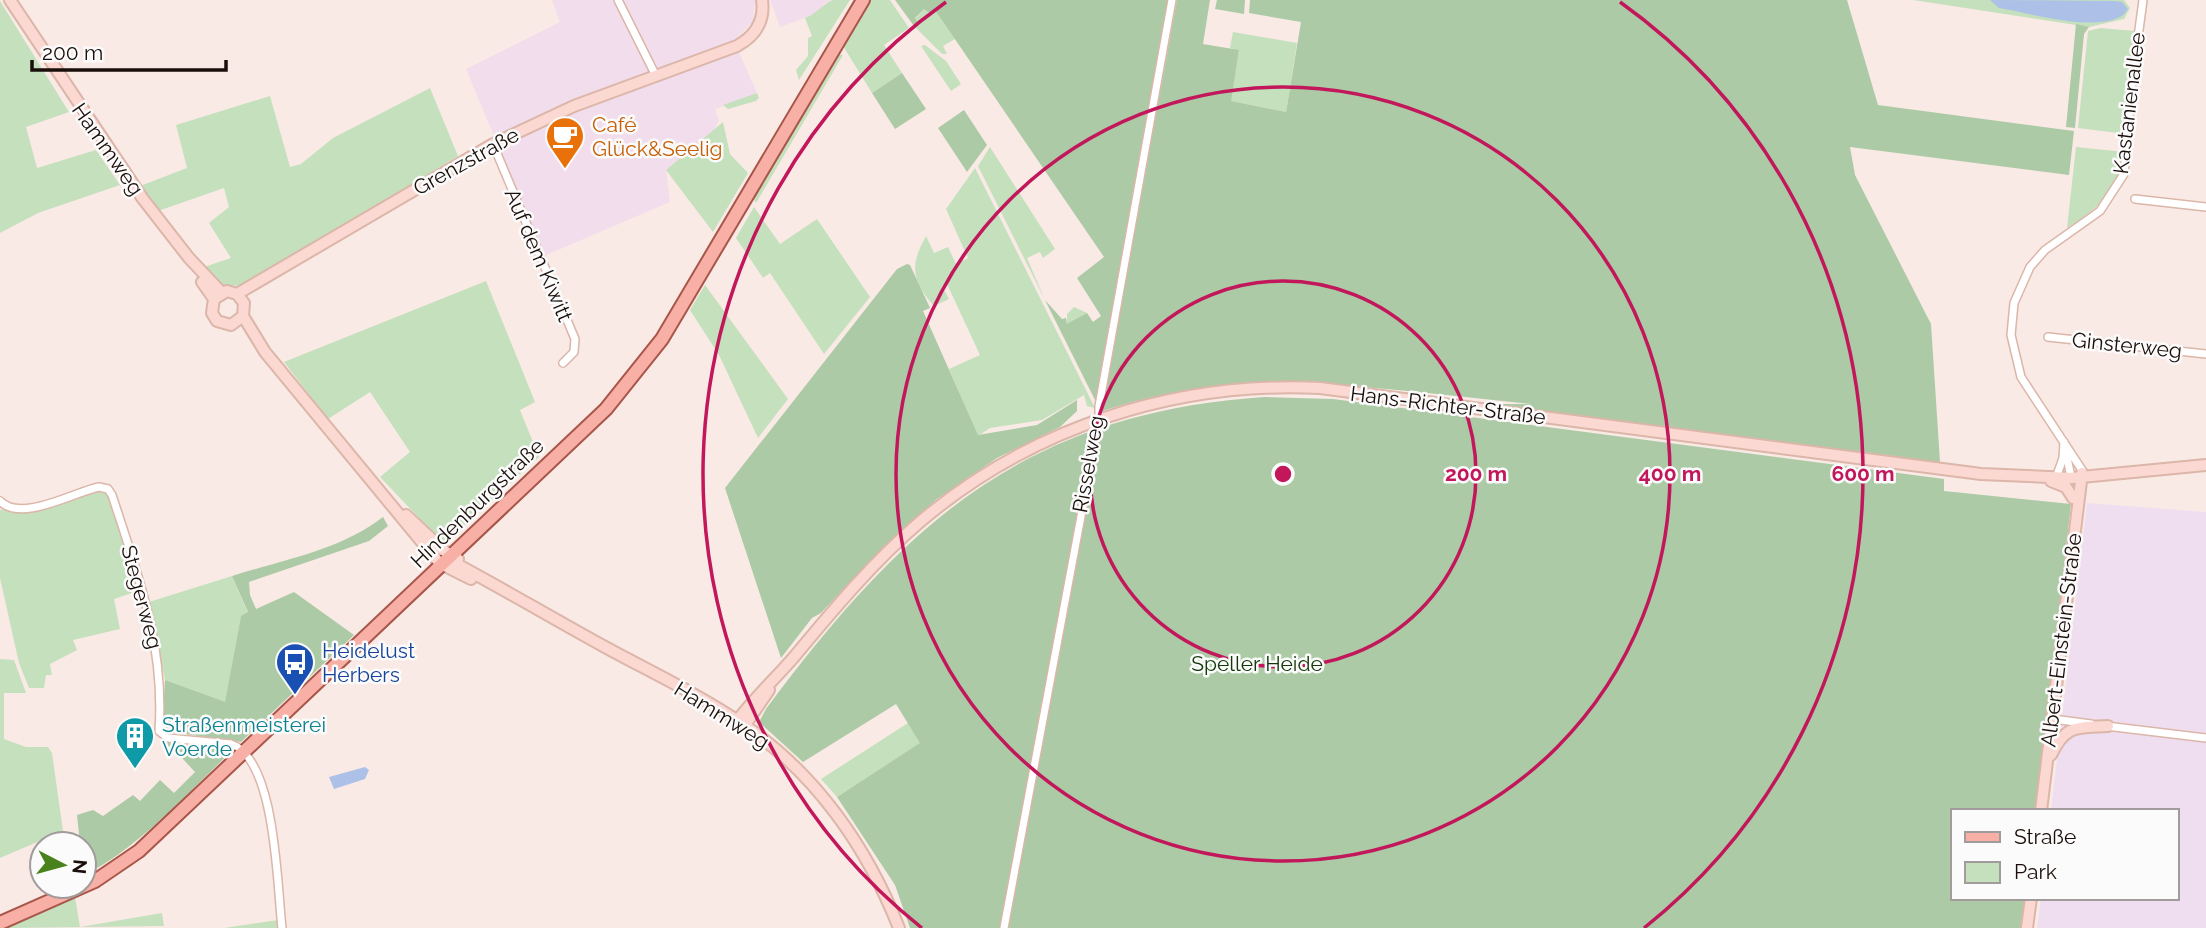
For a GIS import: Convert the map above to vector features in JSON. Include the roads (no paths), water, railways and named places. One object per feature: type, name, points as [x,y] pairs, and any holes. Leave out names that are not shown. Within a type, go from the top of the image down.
[{"type":"main road","name":"Hammweg","points":[[10,0],[91,126],[218,296],[212,313],[217,321],[226,325],[239,320],[392,503],[449,557],[513,597],[741,723],[799,771],[839,817],[872,868],[899,928]]},
{"type":"main road","name":"Grenzstraße","points":[[240,298],[272,275],[493,144],[574,106],[746,41],[763,15],[762,0]]},
{"type":"main road","name":"Hindenburgstraße","points":[[0,922],[109,872],[139,851],[606,409],[651,356],[863,0]]},
{"type":"main road","points":[[218,296],[240,298],[239,320]]},
{"type":"main road","name":"Hans-Richter-Straße","points":[[741,723],[783,670],[880,560],[938,507],[1005,462],[1070,429],[1148,403],[1202,393],[1264,387],[1320,388],[1884,463],[2031,478],[2206,465]]},
{"type":"main road","points":[[2065,611],[2082,504],[2088,486],[2098,482],[2178,473],[2187,467]]},
{"type":"main road","points":[[2071,551],[2076,474]]},
{"type":"main road","name":"Albert-Einstein-Straße","points":[[2041,809],[2065,611],[2076,474]]},
{"type":"main road","points":[[2031,478],[2066,487],[2073,498]]},
{"type":"main road","name":"Hammweg","points":[[449,557],[467,564],[513,597]]},
{"type":"main road","points":[[2047,764],[2059,739],[2071,729],[2112,727]]},
{"type":"main road","points":[[2027,928],[2031,900]]},
{"type":"street","points":[[618,0],[656,76]]},
{"type":"street","name":"Risselweg","points":[[1004,928],[1099,420],[1100,399],[1172,0]]},
{"type":"street","name":"Kastanienallee","points":[[2076,474],[2064,442],[2021,377],[2011,335],[2014,303],[2030,267],[2045,250],[2100,211],[2124,174],[2143,0]]},
{"type":"street","name":"Auf dem Kiwitt","points":[[493,144],[575,339],[574,352],[563,363]]},
{"type":"street","points":[[2135,200],[2206,207]]},
{"type":"street","name":"Ginsterweg","points":[[2048,337],[2206,354]]},
{"type":"street","points":[[2055,478],[2063,458],[2064,442]]},
{"type":"street","name":"Kastanienallee","points":[[2064,442],[2076,474]]},
{"type":"street","name":"Stegerweg","points":[[0,501],[13,509],[31,508],[94,488],[108,489],[154,634],[162,693],[159,731],[168,738],[231,744],[245,753]]},
{"type":"street","points":[[2054,705],[2067,716],[2107,722],[2112,727]]},
{"type":"street","points":[[2053,719],[2206,738]]},
{"type":"street","points":[[245,753],[265,789],[282,928]]},
{"type":"water","points":[[1990,0],[2114,1],[2122,2],[2128,9],[2119,17],[2105,22],[2068,21],[1999,8]]},
{"type":"water","points":[[365,767],[369,770],[365,779],[334,789],[329,777]]},
{"type":"place","name":"Café Glück&Seelig","points":[[565,170]]},
{"type":"place","name":"Heidelust Herbers","points":[[295,696]]},
{"type":"place","name":"Straßenmeisterei Voerde","points":[[135,770]]},
{"type":"park label","name":"Speller Heide","points":[[1257,663]]}]
